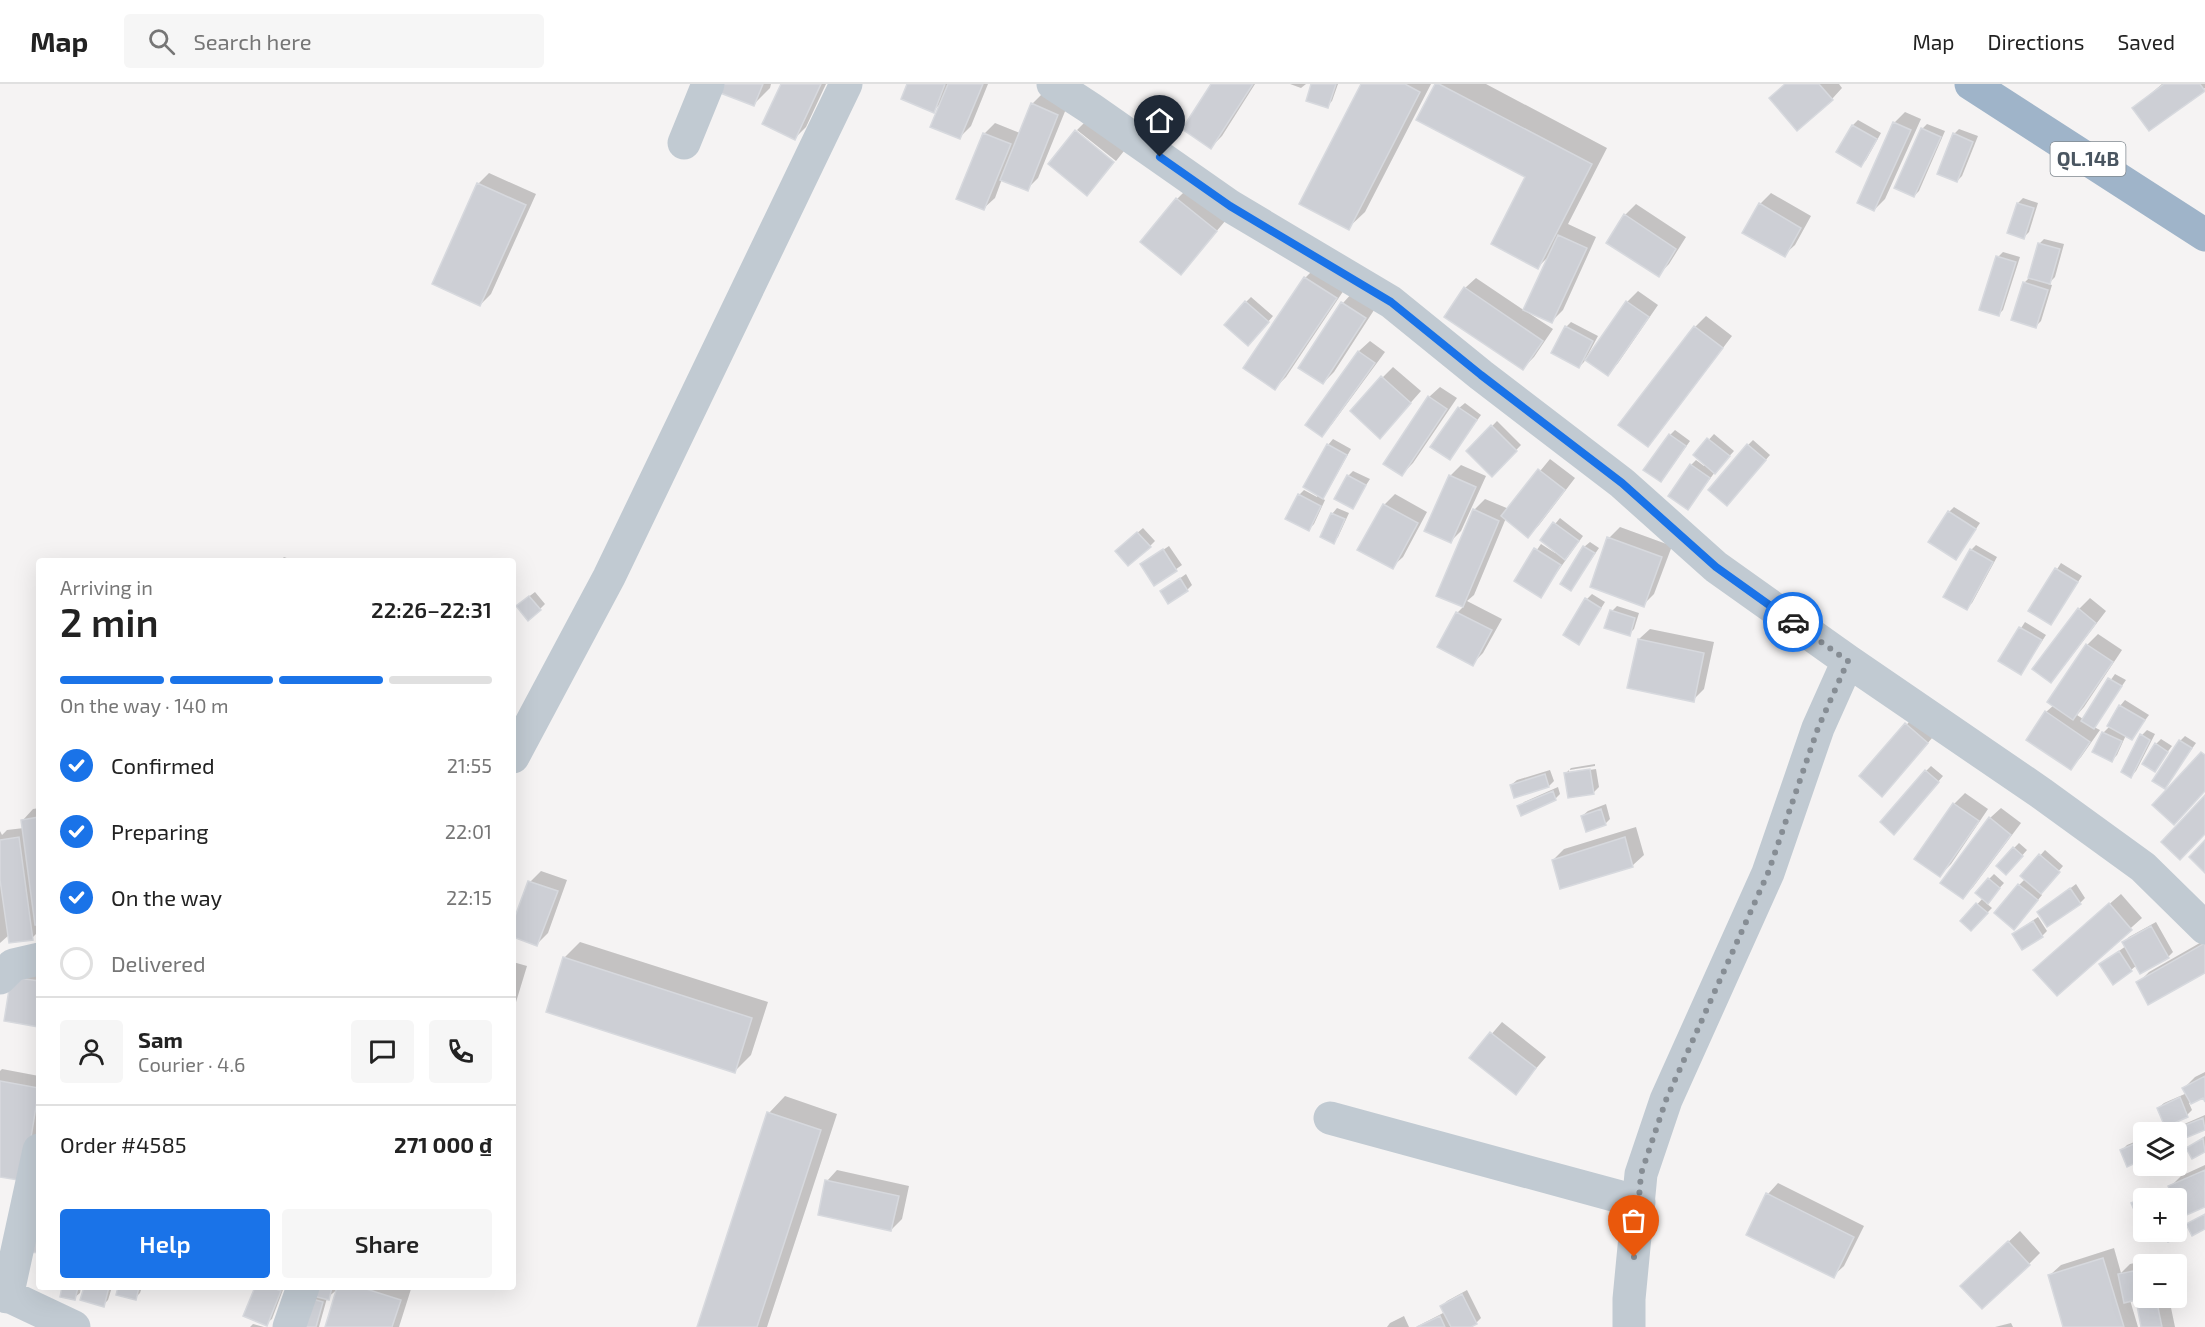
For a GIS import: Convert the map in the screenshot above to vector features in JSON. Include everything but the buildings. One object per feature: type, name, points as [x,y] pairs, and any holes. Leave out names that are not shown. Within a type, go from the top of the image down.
[{"type":"highway","name":"QL.14B","points":[[1971,84],[2205,235]]},
{"type":"street","points":[[684,143],[708,84]]},
{"type":"street","points":[[516,751],[609,577],[846,84]]},
{"type":"street","points":[[1053,84],[1230,206],[1391,302],[1481,375],[1622,483],[1716,567],[1848,661],[2041,793],[2143,867],[2205,928]]},
{"type":"street","points":[[1629,1327],[1629,1299],[1641,1174],[1666,1100],[1768,873],[1818,728],[1848,661]]},
{"type":"street","points":[[0,978],[13,964],[36,960]]},
{"type":"street","points":[[1330,1118],[1639,1202]]},
{"type":"street","points":[[36,1162],[4,1295],[75,1327]]},
{"type":"street","points":[[289,1327],[302,1290]]},
{"type":"way so far","points":[[1634,1257],[1641,1174],[1666,1100],[1768,873],[1818,728],[1848,661],[1793,622]]},
{"type":"route","points":[[1160,157],[1230,206],[1391,302],[1481,375],[1622,483],[1716,567],[1793,622]]}]
